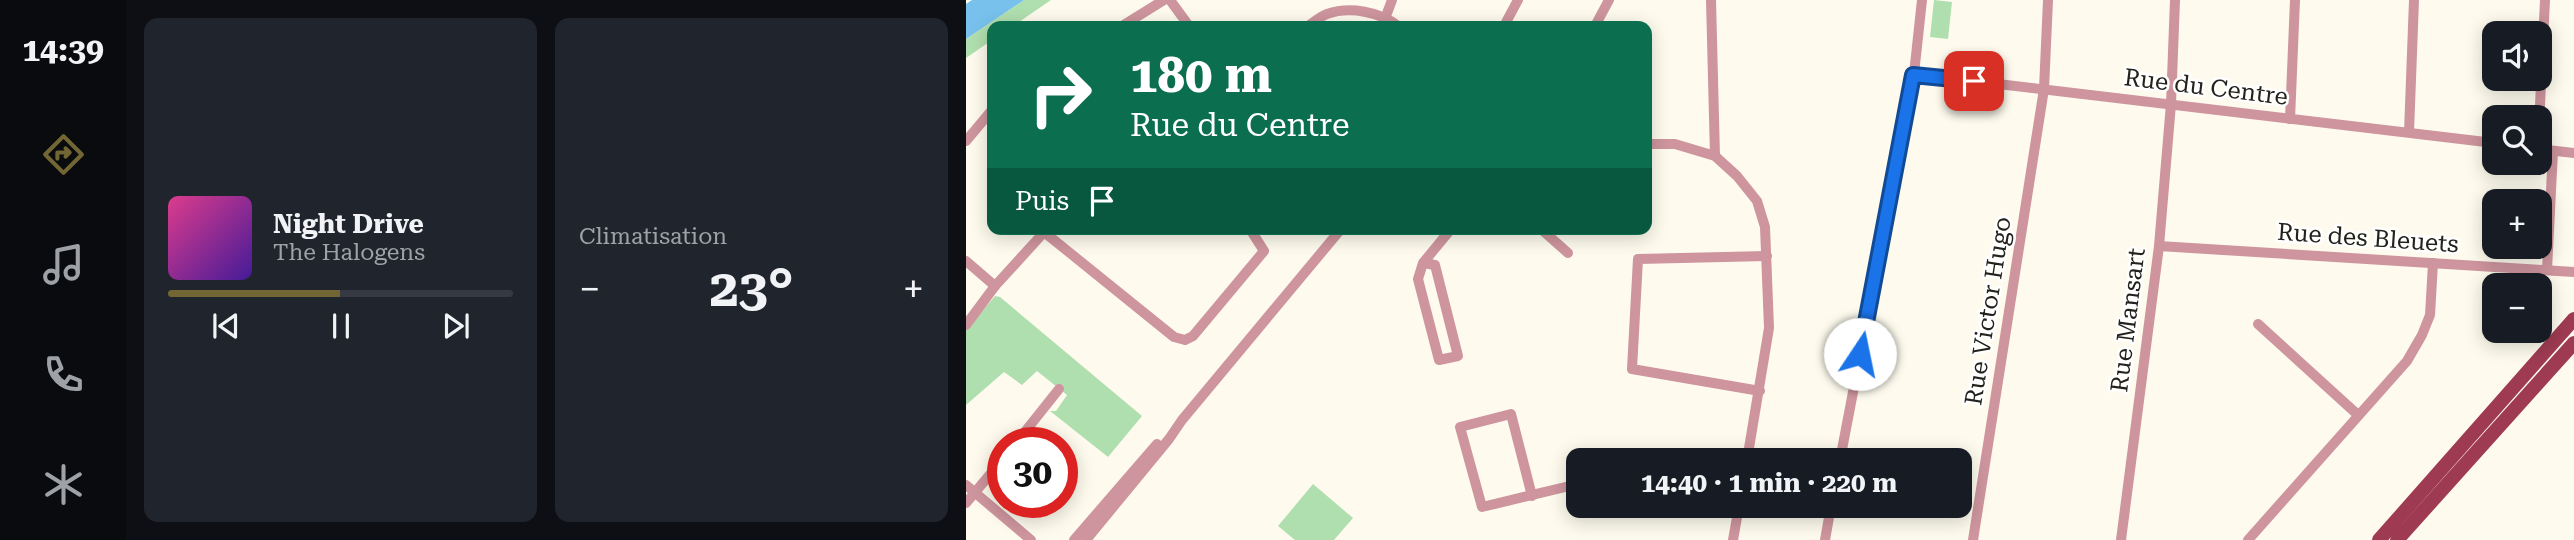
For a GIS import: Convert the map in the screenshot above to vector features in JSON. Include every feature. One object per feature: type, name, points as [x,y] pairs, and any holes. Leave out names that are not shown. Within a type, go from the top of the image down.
[{"type":"main road","points":[[2379,540],[2574,319]]},
{"type":"main road","points":[[2397,540],[2574,343]]},
{"type":"street","points":[[1130,21],[1164,0]]},
{"type":"street","points":[[1170,0],[1185,21]]},
{"type":"street","points":[[1386,16],[1392,0]]},
{"type":"street","points":[[1507,21],[1518,0]]},
{"type":"street","points":[[1598,21],[1609,0]]},
{"type":"street","points":[[1711,0],[1715,156]]},
{"type":"street","points":[[1842,448],[1913,75],[1922,0]]},
{"type":"street","name":"Rue Victor Hugo","points":[[1973,540],[2044,89],[2048,0]]},
{"type":"street","name":"Rue Mansart","points":[[2121,540],[2159,246],[2171,104],[2175,0]]},
{"type":"street","points":[[2290,119],[2295,0]]},
{"type":"street","points":[[2409,132],[2414,0]]},
{"type":"street","points":[[2540,105],[2545,0]]},
{"type":"street","points":[[1316,21],[1327,14],[1349,10],[1386,16],[1392,21]]},
{"type":"street","name":"Rue du Centre","points":[[1913,75],[2482,141]]},
{"type":"street","points":[[966,141],[987,116]]},
{"type":"street","points":[[1652,144],[1675,144],[1715,156],[1737,176],[1757,201],[1765,227],[1769,328],[1749,448]]},
{"type":"street","points":[[2547,270],[2553,150],[2574,153]]},
{"type":"street","points":[[966,325],[995,286],[1042,235]]},
{"type":"street","points":[[1051,235],[1174,337],[1185,340],[1193,337],[1264,251],[1254,235]]},
{"type":"street","points":[[1086,540],[1336,235]]},
{"type":"street","points":[[1423,263],[1435,265],[1458,356],[1439,360],[1418,279],[1423,263],[1446,235]]},
{"type":"street","points":[[1548,235],[1568,253]]},
{"type":"street","name":"Rue des Bleuets","points":[[2159,246],[2574,272]]},
{"type":"street","points":[[1760,391],[1632,369],[1638,258],[1767,256]]},
{"type":"street","points":[[966,261],[995,286]]},
{"type":"street","points":[[2248,540],[2407,361],[2430,315],[2433,263]]},
{"type":"street","points":[[2258,324],[2358,415]]},
{"type":"street","points":[[1029,427],[1059,389]]},
{"type":"street","points":[[1532,496],[1511,414],[1461,427],[1482,508],[1532,496],[1566,487]]},
{"type":"street","points":[[1074,540],[1164,435],[1182,420]]},
{"type":"street","points":[[966,503],[987,478]]},
{"type":"street","points":[[966,485],[1031,540]]},
{"type":"street","points":[[1734,540],[1737,518]]},
{"type":"street","points":[[1825,540],[1829,518]]},
{"type":"green space","points":[[1024,0],[1051,0],[1020,21],[993,21]]},
{"type":"green space","points":[[1934,0],[1952,2],[1948,39],[1930,37]]},
{"type":"green space","points":[[987,25],[987,43],[966,58],[966,39]]},
{"type":"green space","points":[[995,296],[1000,297],[1142,416],[1108,457],[1078,433],[1078,427],[1070,427],[1050,411],[1056,411],[1067,395],[1037,371],[1022,385],[1004,372],[966,405],[966,330]]},
{"type":"green space","points":[[1313,484],[1353,518],[1334,540],[1295,540],[1278,526]]},
{"type":"water","points":[[972,0],[1024,0],[993,21],[987,21],[987,25],[966,39],[966,4]]},
{"type":"route","points":[[1860,354],[1913,75],[1974,81]]}]
